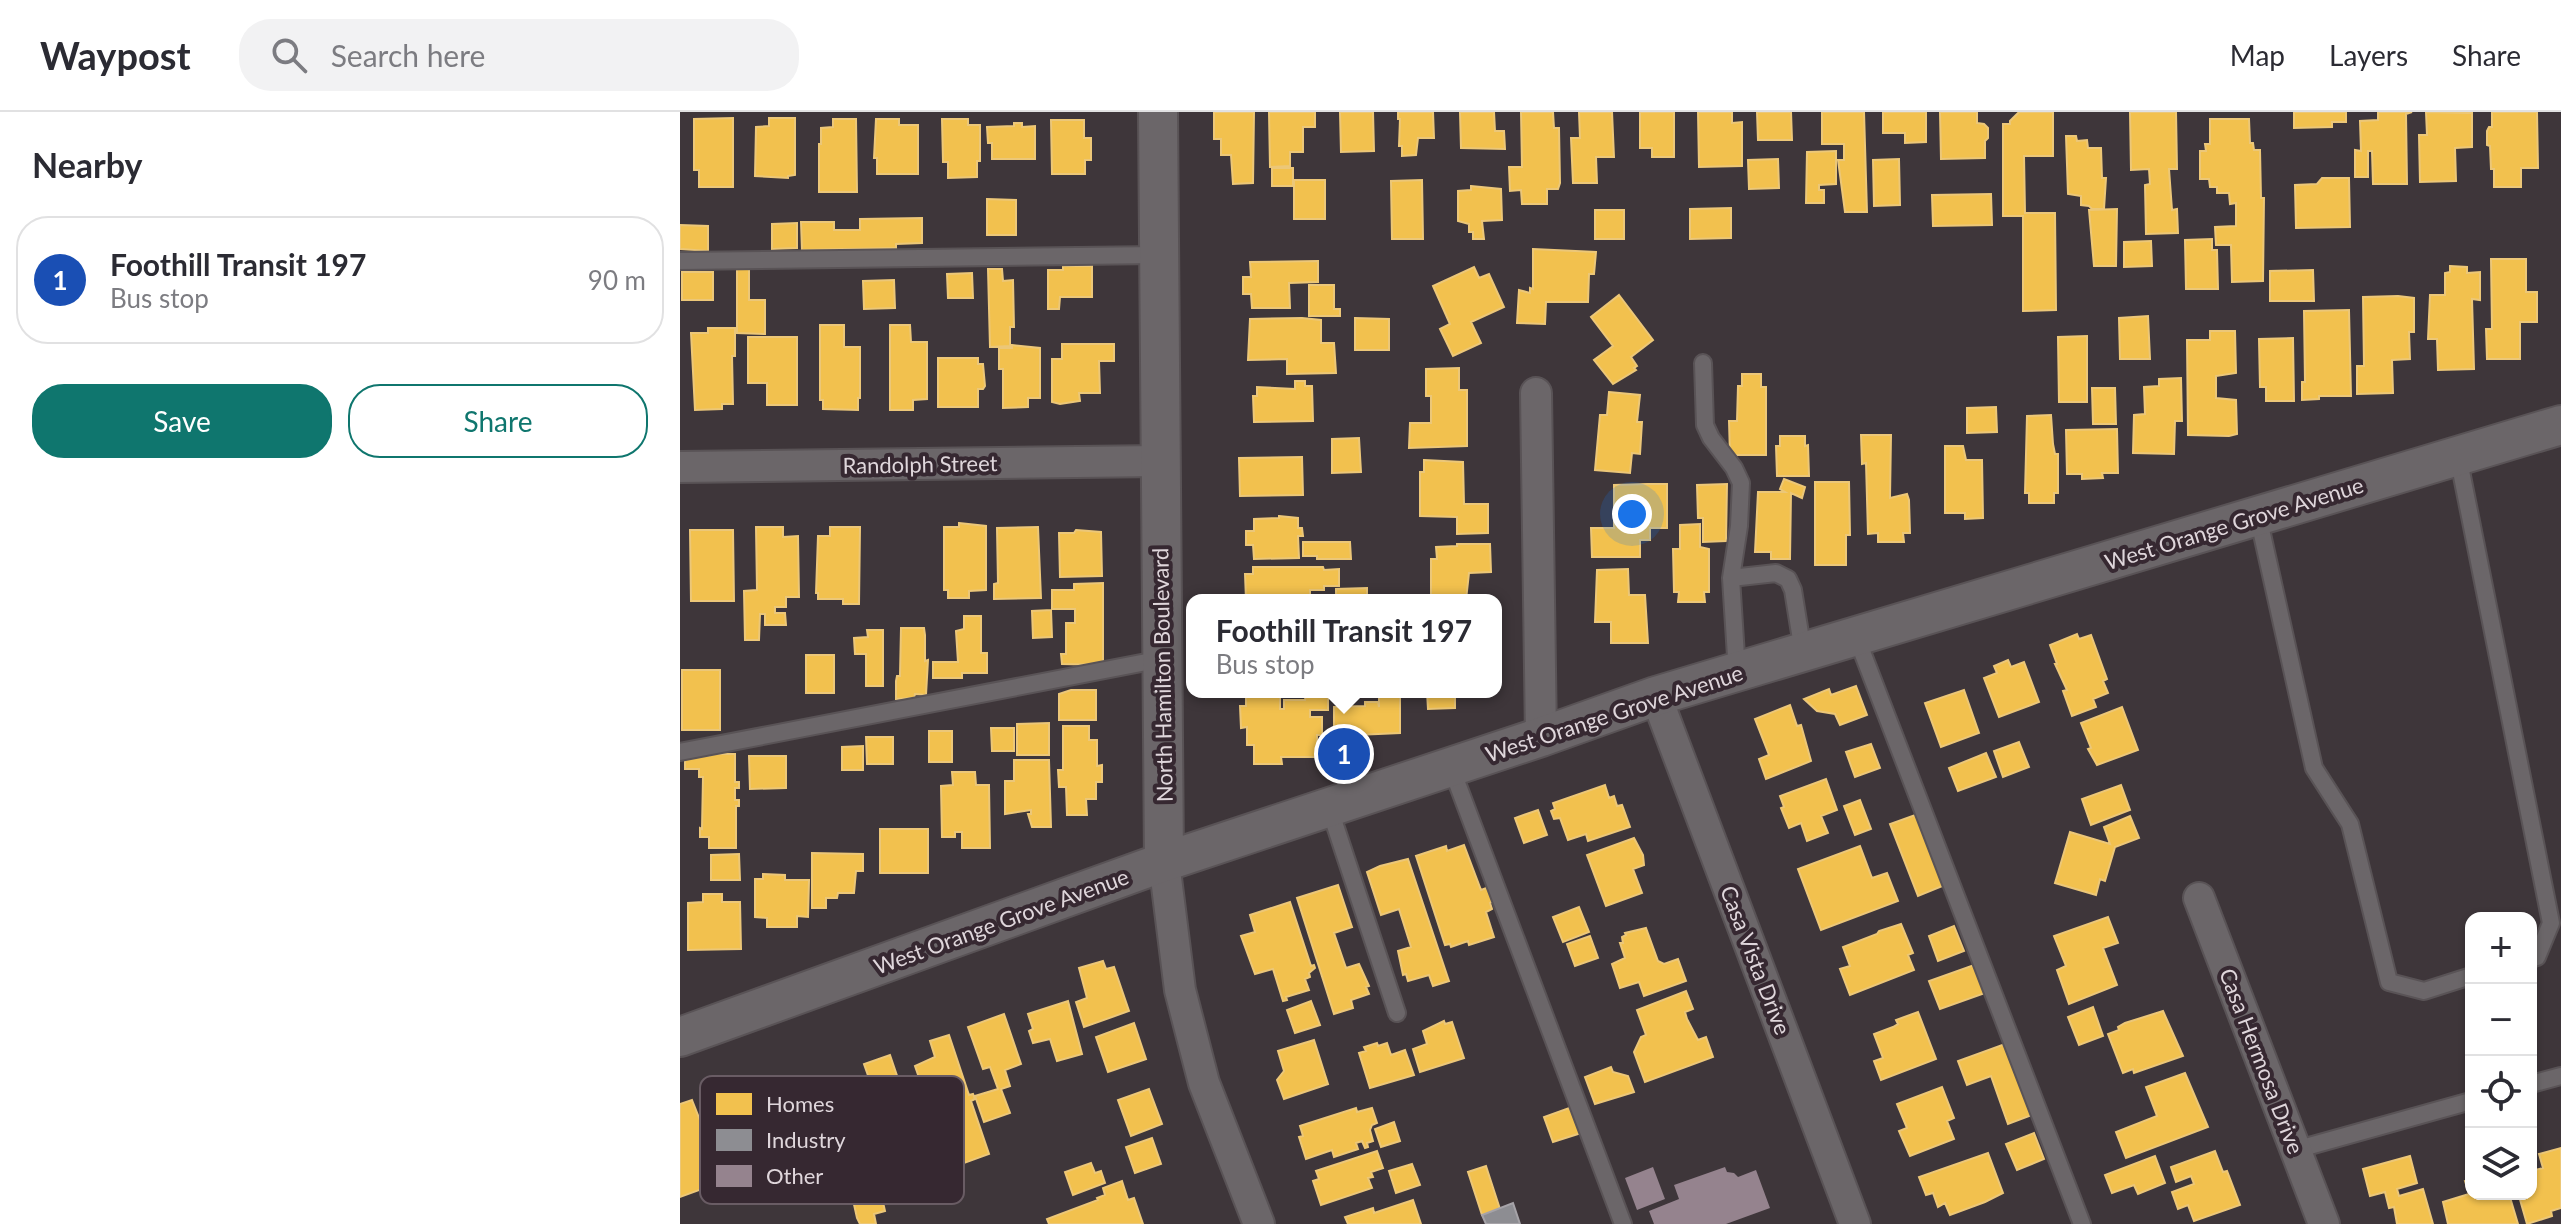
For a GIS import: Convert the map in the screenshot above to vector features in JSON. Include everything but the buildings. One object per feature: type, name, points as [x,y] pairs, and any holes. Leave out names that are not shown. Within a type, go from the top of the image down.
[{"type":"street","name":"North Hamilton Boulevard","points":[[1158,112],[1164,862],[1180,990],[1204,1083],[1259,1224]]},
{"type":"street","points":[[1536,393],[1541,737]]},
{"type":"street","name":"West Orange Grove Avenue","points":[[680,1037],[1164,862],[1656,696],[2561,425]]},
{"type":"street","name":"Randolph Street","points":[[680,467],[1159,461]]},
{"type":"street","name":"Casa Vista Drive","points":[[1656,696],[1855,1224]]},
{"type":"street","name":"Casa Hermosa Drive","points":[[2199,898],[2324,1224]]},
{"type":"lane","points":[[680,261],[1158,255]]},
{"type":"lane","points":[[1703,363],[1705,425],[1741,483],[1739,526],[1731,578],[1737,672]]},
{"type":"lane","points":[[2458,456],[2551,923],[2537,957]]},
{"type":"lane","points":[[2258,516],[2314,768],[2350,824],[2389,982],[2424,991],[2465,978]]},
{"type":"lane","points":[[1731,578],[1776,573],[1788,579],[1793,590],[1803,652]]},
{"type":"lane","points":[[1856,636],[2082,1224]]},
{"type":"lane","points":[[680,752],[1162,659]]},
{"type":"lane","points":[[1451,767],[1623,1224]]},
{"type":"lane","points":[[1329,807],[1397,1013]]},
{"type":"lane","points":[[2537,1082],[2561,1076]]},
{"type":"lane","points":[[2295,1150],[2465,1103]]},
{"type":"place","name":"Foothill Transit 197","points":[[1344,754]]}]
